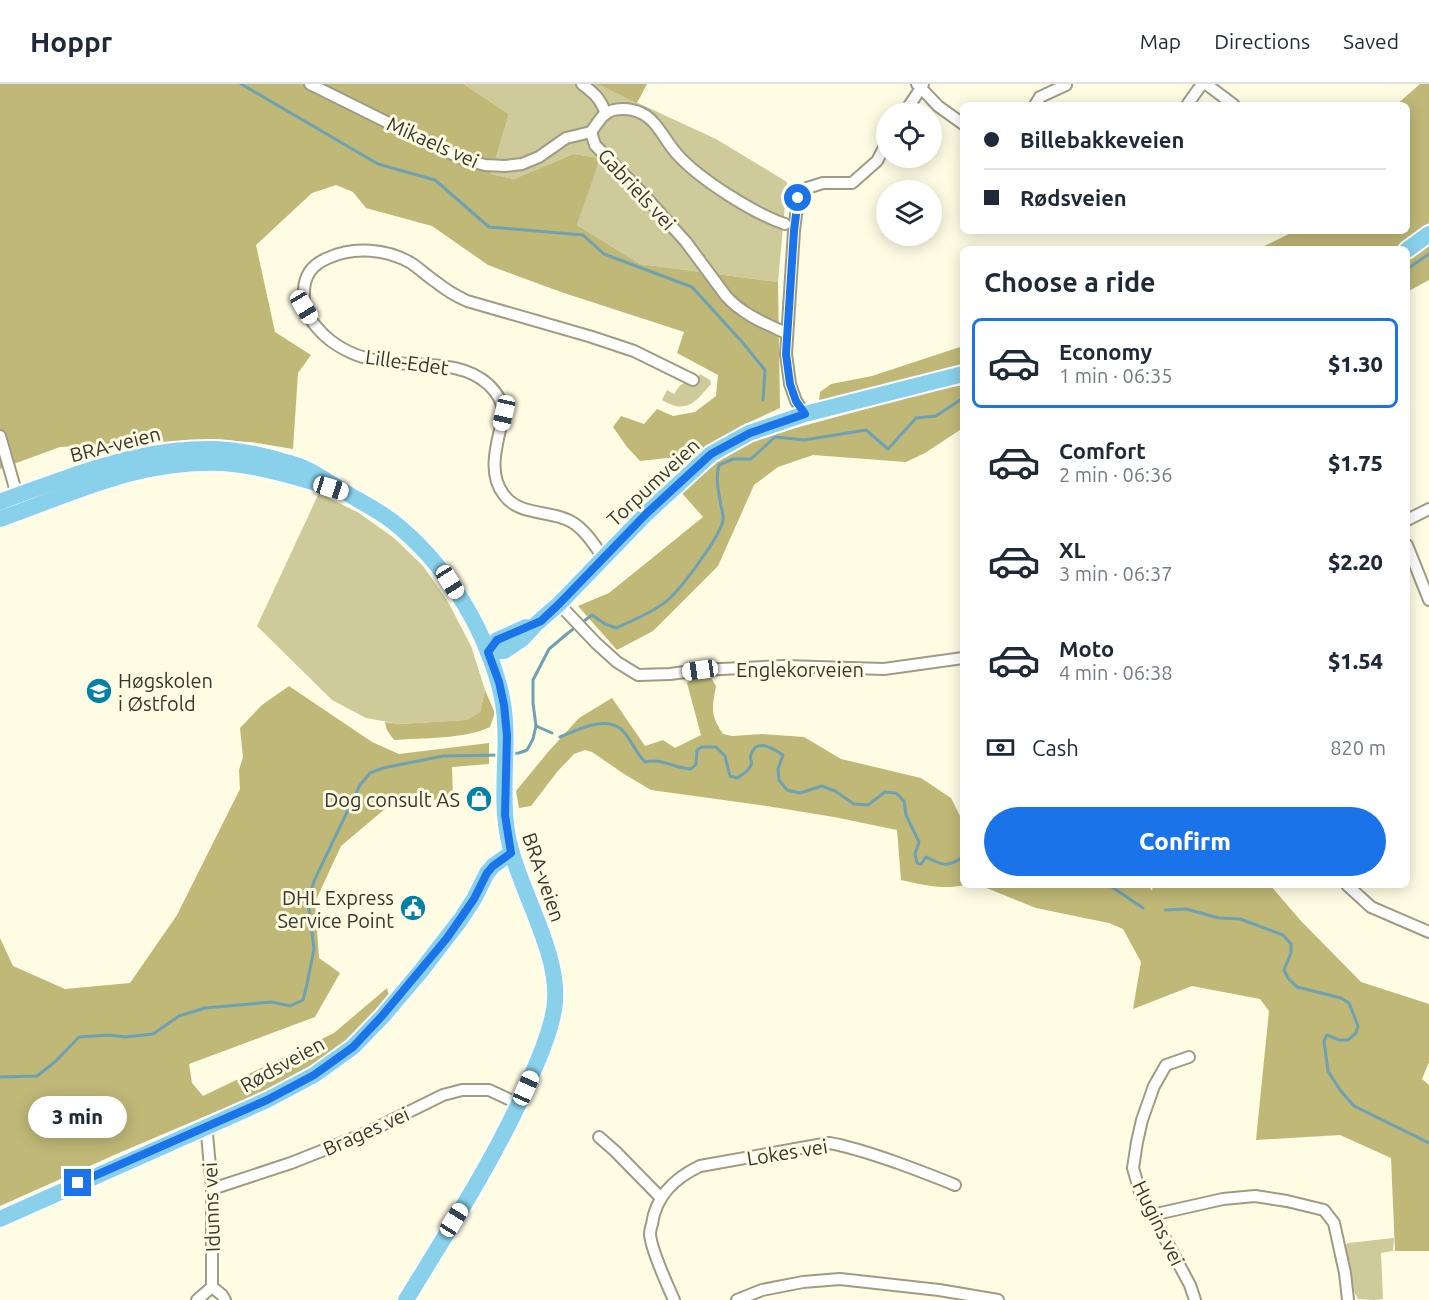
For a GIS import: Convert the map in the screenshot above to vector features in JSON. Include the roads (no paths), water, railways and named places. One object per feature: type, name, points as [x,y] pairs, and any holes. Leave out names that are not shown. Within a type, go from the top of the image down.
[{"type":"main road","points":[[1410,248],[1429,234]]},
{"type":"main road","name":"Torpumveien","points":[[488,652],[504,651],[522,639],[536,624],[564,610],[603,558],[647,513],[711,454],[750,433],[805,414],[960,375]]},
{"type":"main road","name":"BRA-veien","points":[[3,510],[17,495],[132,457],[177,450],[215,448],[249,452],[301,466],[389,519],[420,546],[438,566],[465,606],[488,652],[504,705],[505,815],[511,853],[552,968],[556,988],[554,1012],[536,1065],[506,1131],[406,1300]]},
{"type":"main road","name":"BRA-veien","points":[[3,510],[146,469],[179,464],[223,463],[244,466],[283,474],[344,492]]},
{"type":"main road","name":"Rødsveien","points":[[0,1219],[267,1100],[314,1075],[353,1047],[382,1016],[447,938],[474,899],[487,873],[511,853]]},
{"type":"street","name":"Mikaels vei","points":[[310,84],[441,149],[484,165],[522,164],[539,158],[566,138],[591,132]]},
{"type":"street","points":[[582,84],[597,95],[606,114],[624,109],[641,113],[655,124],[676,154],[698,173],[726,193],[765,216],[784,224]]},
{"type":"street","points":[[1189,102],[1204,84],[1230,102]]},
{"type":"street","points":[[911,102],[920,85],[938,106],[960,122]]},
{"type":"street","points":[[1037,102],[1040,97],[1066,85]]},
{"type":"street","name":"Gabriels vei","points":[[606,114],[591,132],[595,145],[686,242],[733,304],[751,317],[786,333]]},
{"type":"street","points":[[805,414],[796,401],[790,384],[786,354],[798,198],[807,188],[824,183],[852,183],[876,162]]},
{"type":"street","name":"Lille-Edet","points":[[603,558],[578,526],[570,521],[527,510],[503,495],[494,463],[504,413],[500,397],[489,384],[473,373],[451,367],[381,362],[354,354],[332,342],[315,326],[304,307],[304,285],[309,271],[329,257],[351,251],[385,253],[409,262],[451,293],[467,301],[634,351],[693,380]]},
{"type":"street","points":[[0,436],[17,495]]},
{"type":"street","points":[[1410,518],[1429,508]]},
{"type":"street","points":[[1410,552],[1429,600]]},
{"type":"street","name":"Englekorveien","points":[[564,610],[617,662],[638,675],[784,666],[884,669],[960,658]]},
{"type":"street","points":[[1350,888],[1371,907],[1429,932]]},
{"type":"street","name":"Hugins vei","points":[[1189,1057],[1166,1065],[1154,1086],[1142,1120],[1133,1168],[1140,1192],[1190,1285],[1195,1300]]},
{"type":"street","name":"Brages vei","points":[[212,1190],[291,1163],[366,1133],[443,1095],[462,1090],[489,1090],[519,1104]]},
{"type":"street","name":"Idunns vei","points":[[205,1127],[212,1190],[212,1287]]},
{"type":"street","points":[[599,1137],[660,1197]]},
{"type":"street","name":"Lokes vei","points":[[674,1300],[650,1234],[653,1215],[660,1197],[671,1184],[685,1173],[700,1166],[830,1143],[868,1153],[955,1185]]},
{"type":"street","points":[[1152,1215],[1223,1200],[1255,1196],[1324,1210],[1334,1222],[1345,1273],[1348,1300]]},
{"type":"street","points":[[737,1300],[762,1290],[803,1282],[840,1279],[939,1290],[998,1300]]},
{"type":"street","points":[[197,1300],[212,1287],[225,1300]]},
{"type":"waterway","points":[[241,84],[378,164],[435,180],[489,227],[583,235],[604,254],[692,287],[765,370],[763,400]]},
{"type":"waterway","points":[[1410,267],[1429,254]]},
{"type":"waterway","points":[[509,754],[527,750],[533,739],[536,726],[533,680],[549,649],[592,615],[616,628],[651,611],[669,599],[700,561],[721,528],[723,520],[717,481],[719,465],[733,459],[751,459],[775,437],[804,440],[866,430],[888,449],[916,418],[936,416],[960,400]]},
{"type":"waterway","points":[[560,737],[592,725],[609,724],[623,731],[645,762],[657,761],[691,769],[696,764],[697,750],[702,747],[716,747],[725,756],[730,776],[737,778],[750,767],[753,750],[766,746],[783,755],[778,769],[779,780],[787,790],[800,793],[822,786],[835,791],[854,804],[868,805],[885,792],[896,793],[904,801],[906,815],[919,842],[915,854],[917,863],[921,864],[926,857],[948,864],[960,859]]},
{"type":"waterway","points":[[536,726],[552,733]]},
{"type":"waterway","points":[[0,1077],[37,1076],[56,1061],[79,1037],[109,1035],[125,1037],[153,1034],[179,1016],[205,1008],[272,1002],[290,1006],[303,1000],[314,949],[308,901],[314,881],[360,785],[370,773],[383,768],[443,756],[500,755]]},
{"type":"waterway","points":[[1113,888],[1143,908]]},
{"type":"waterway","points":[[1165,910],[1186,909],[1219,918],[1240,919],[1283,935],[1291,944],[1291,953],[1284,970],[1288,978],[1297,987],[1341,998],[1349,1003],[1358,1026],[1356,1033],[1348,1040],[1339,1040],[1327,1035],[1324,1041],[1328,1071],[1340,1090],[1354,1106],[1429,1143]]},
{"type":"place","name":"Høgskolen i Østfold","points":[[99,691]]},
{"type":"place","name":"Dog consult AS","points":[[479,799]]},
{"type":"place","name":"DHL Express Service Point","points":[[413,908]]}]
